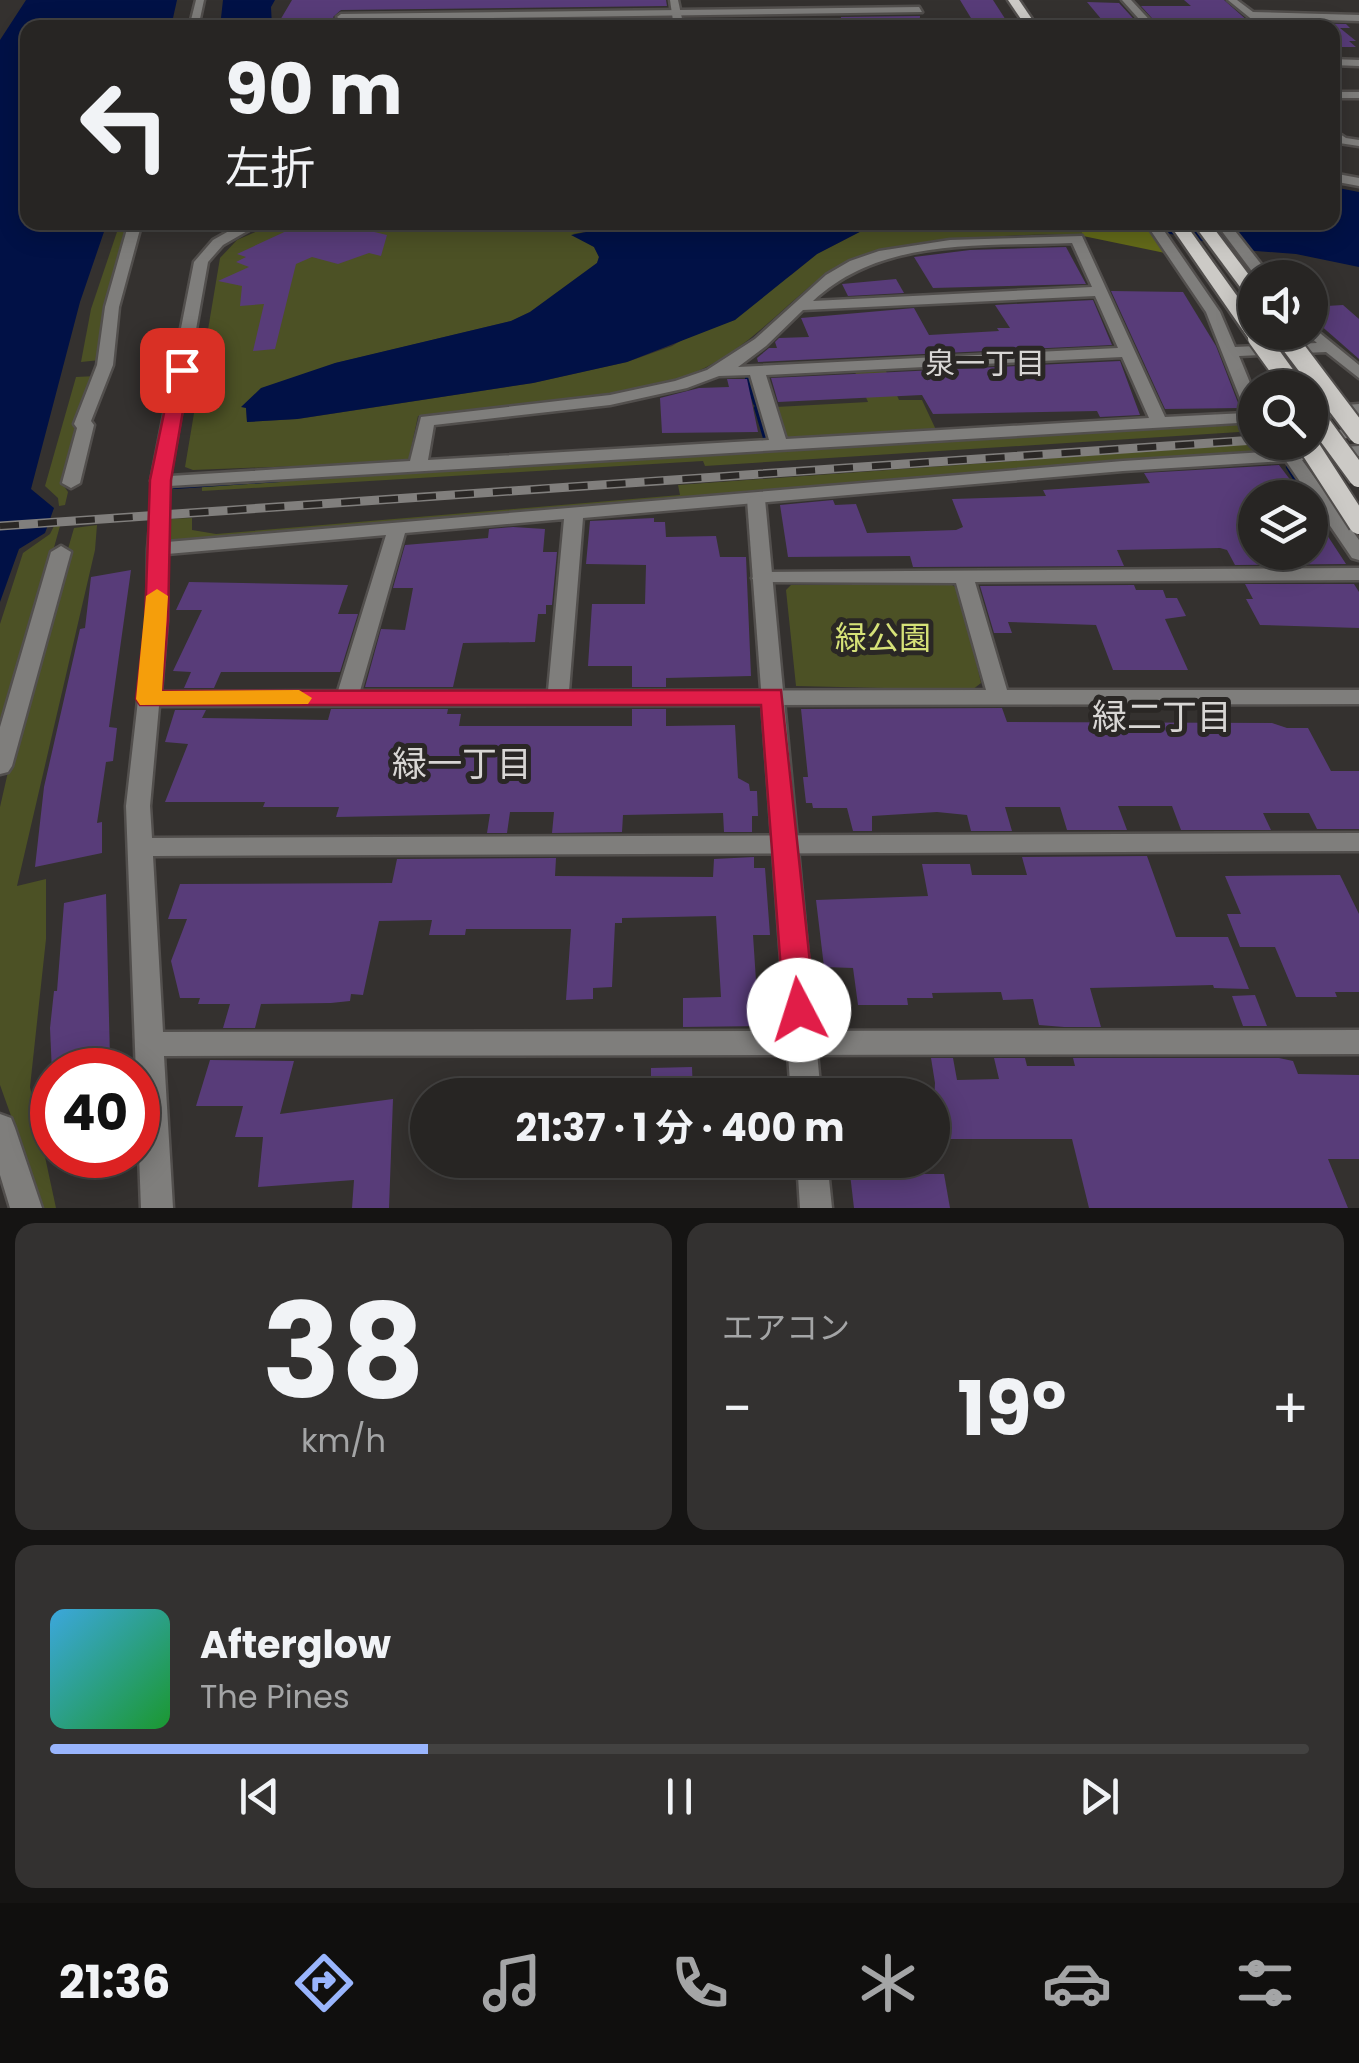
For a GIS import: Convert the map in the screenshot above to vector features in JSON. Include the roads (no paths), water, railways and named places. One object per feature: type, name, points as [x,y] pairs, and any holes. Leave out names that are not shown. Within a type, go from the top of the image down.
[{"type":"main road","points":[[1030,0],[1043,17]]},
{"type":"main road","points":[[1182,230],[1238,310]]},
{"type":"main road","points":[[1206,230],[1238,273]]},
{"type":"main road","points":[[1296,350],[1359,434]]},
{"type":"main road","points":[[1301,350],[1359,407]]},
{"type":"main road","points":[[1328,435],[1359,477]]},
{"type":"main road","points":[[1307,460],[1359,524]]},
{"type":"street","points":[[472,16],[476,0]]},
{"type":"street","points":[[674,0],[677,20]]},
{"type":"street","points":[[1126,0],[1145,20]]},
{"type":"street","points":[[1232,0],[1257,20]]},
{"type":"street","points":[[341,18],[919,10]]},
{"type":"street","points":[[585,14],[585,20]]},
{"type":"street","points":[[1251,15],[1359,18]]},
{"type":"street","points":[[70,482],[86,425],[82,424],[105,365],[112,306],[134,230]]},
{"type":"street","points":[[157,1208],[138,806],[157,621],[160,480],[201,262],[206,252],[222,239],[241,230]]},
{"type":"street","points":[[1156,230],[1213,312],[1238,374]]},
{"type":"street","points":[[1228,230],[1252,260]]},
{"type":"street","points":[[715,373],[740,358],[834,275],[874,258],[934,247],[1077,239],[1158,422]]},
{"type":"street","points":[[797,306],[1101,292]]},
{"type":"street","points":[[1229,352],[1330,347],[1359,373]]},
{"type":"street","points":[[418,466],[428,421],[620,397],[715,373],[1128,352]]},
{"type":"street","points":[[756,371],[779,445]]},
{"type":"street","points":[[1328,410],[1359,407]]},
{"type":"street","points":[[160,480],[1238,417]]},
{"type":"street","points":[[1328,450],[1359,451]]},
{"type":"street","points":[[156,549],[1238,455]]},
{"type":"street","points":[[1304,460],[1359,554]]},
{"type":"street","points":[[756,498],[805,1078]]},
{"type":"street","points":[[558,697],[574,514]]},
{"type":"street","points":[[347,698],[397,528]]},
{"type":"street","points":[[0,766],[61,552]]},
{"type":"street","points":[[762,578],[1359,574]]},
{"type":"street","points":[[964,577],[998,696]]},
{"type":"street","points":[[149,699],[1359,696]]},
{"type":"street","points":[[140,847],[1359,842]]},
{"type":"street","points":[[149,1044],[1359,1042]]},
{"type":"street","points":[[0,1128],[26,1208]]},
{"type":"street","points":[[814,1178],[816,1208]]},
{"type":"waterway","points":[[748,379],[756,403]]},
{"type":"waterway","points":[[757,408],[766,438]]},
{"type":"waterway","points":[[1289,467],[1295,477]]},
{"type":"waterway","points":[[175,486],[280,479]]},
{"type":"railway","points":[[1328,435],[1359,433]]},
{"type":"railway","points":[[0,526],[1238,441]]},
{"type":"district","name":"泉一丁目","points":[[985,363]]},
{"type":"district","name":"緑二丁目","points":[[1162,716]]},
{"type":"district","name":"緑一丁目","points":[[462,763]]},
{"type":"park label","name":"緑公園","points":[[883,637]]}]
